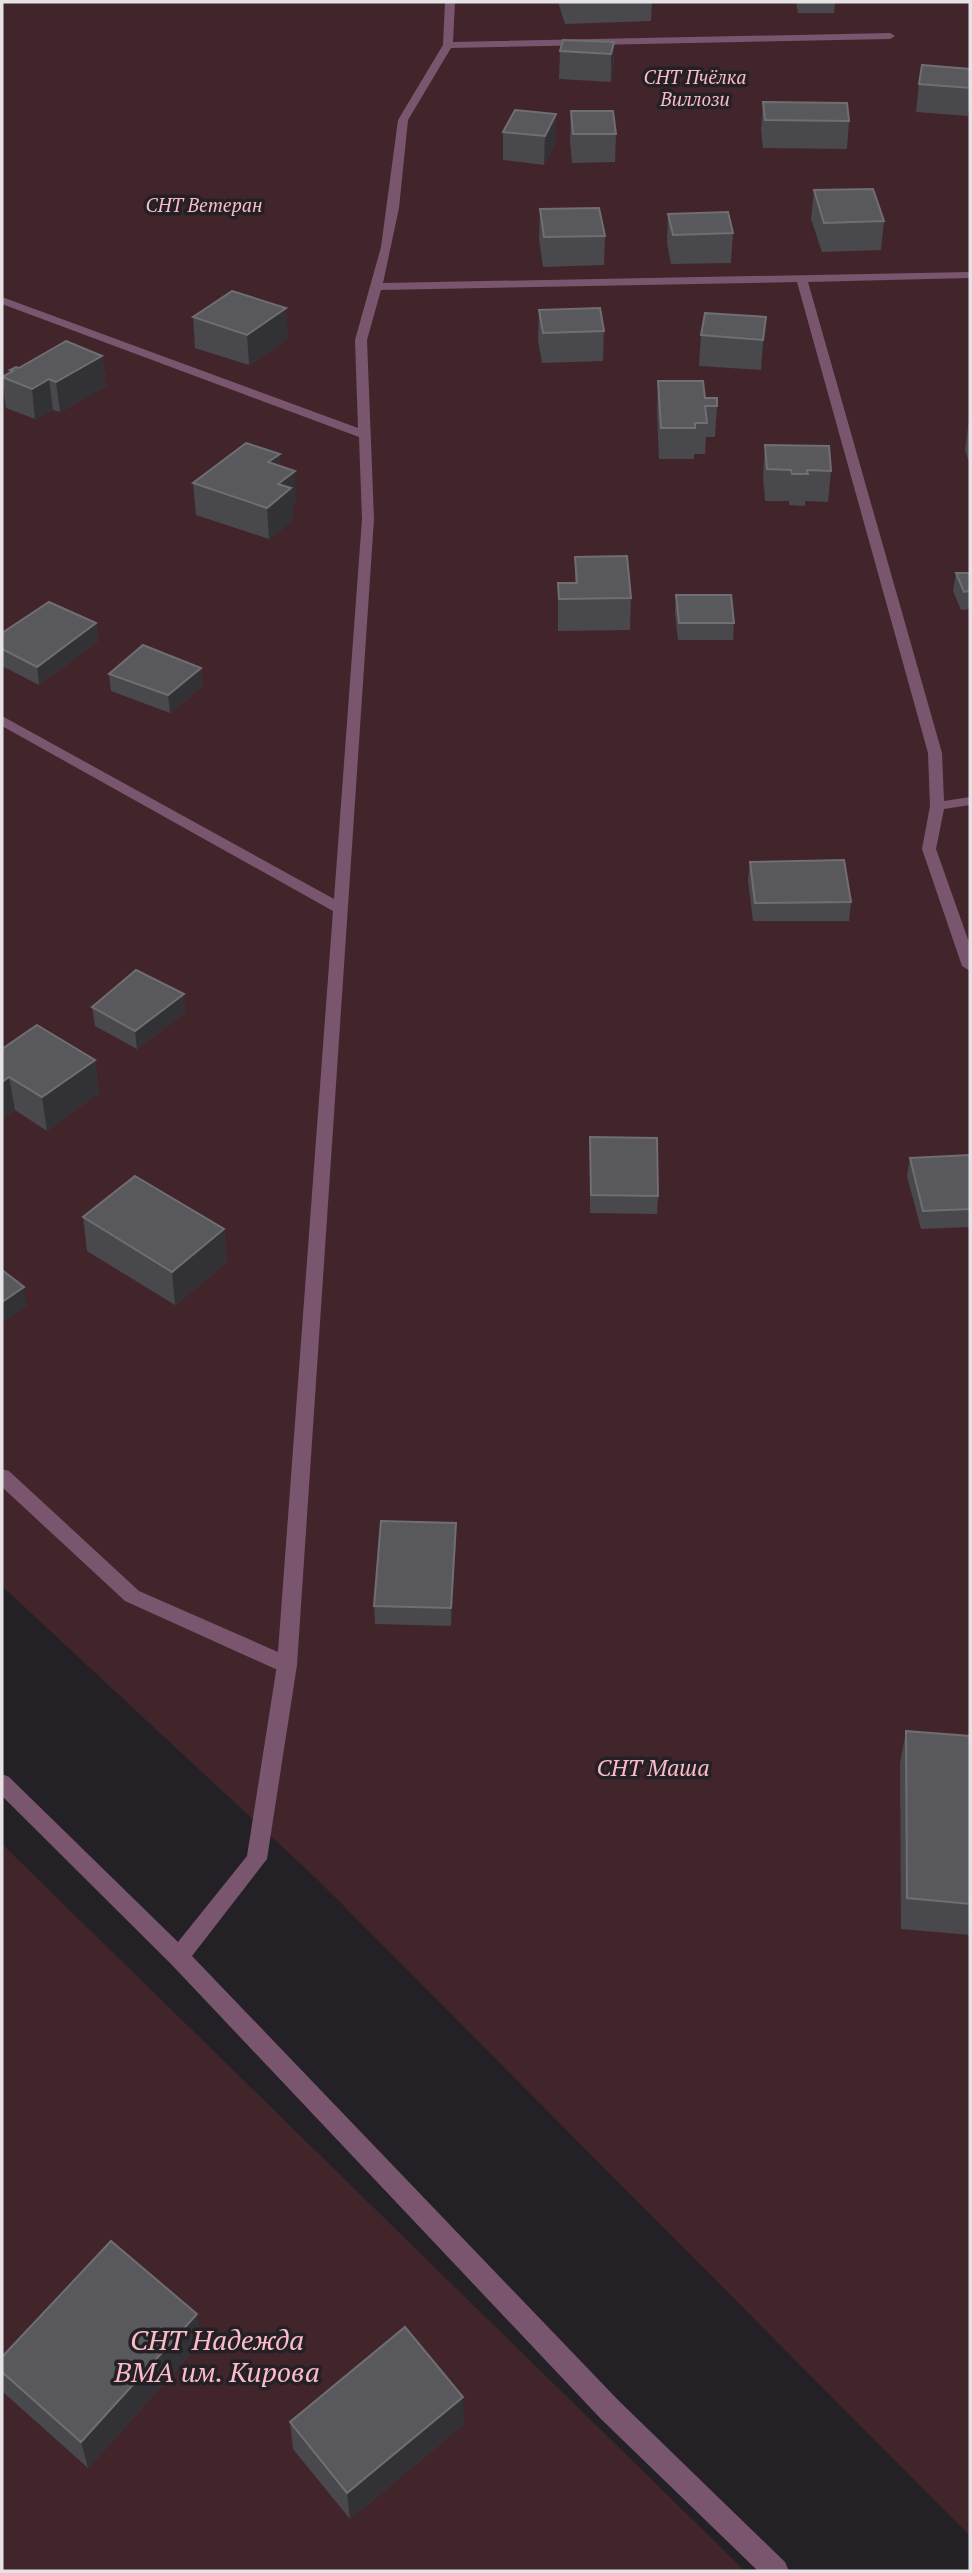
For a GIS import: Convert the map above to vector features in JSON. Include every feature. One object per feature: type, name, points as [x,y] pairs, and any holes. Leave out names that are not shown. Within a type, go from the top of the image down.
[{"type":"street","points":[[179,1957],[257,1859],[286,1665],[368,519],[361,340],[387,247],[394,208],[402,120],[448,46],[450,2]]},
{"type":"street","points":[[448,46],[890,36]]},
{"type":"street","points":[[374,287],[970,275]]},
{"type":"street","points":[[802,279],[935,753],[937,806],[929,849],[970,965]]},
{"type":"street","points":[[2,300],[365,435]]},
{"type":"street","points":[[2,720],[340,909]]},
{"type":"street","points":[[937,806],[970,801]]},
{"type":"street","points":[[2,1476],[132,1596],[286,1665]]},
{"type":"street","points":[[2,1783],[179,1957],[610,2410],[776,2571]]},
{"type":"green space","name":"СНТ Маша","points":[[2,2],[970,2],[970,2536],[319,1881],[2,1586]]},
{"type":"green space","name":"СНТ Надежда ВМА им. Кирова","points":[[2,1844],[745,2571],[2,2571]]},
{"type":"building","points":[[563,40],[614,42],[611,54],[560,51]]},
{"type":"building","points":[[922,65],[970,69],[970,88],[919,84]]},
{"type":"building","points":[[763,102],[847,103],[849,121],[765,120]]},
{"type":"building","points":[[515,110],[556,114],[545,136],[503,132]]},
{"type":"building","points":[[571,111],[613,111],[616,134],[573,134]]},
{"type":"building","points":[[873,189],[884,221],[824,223],[814,190]]},
{"type":"building","points":[[599,208],[605,236],[544,237],[540,209]]},
{"type":"building","points":[[728,212],[733,233],[673,235],[668,214]]},
{"type":"building","points":[[232,291],[286,308],[247,335],[193,317]]},
{"type":"building","points":[[600,308],[604,331],[543,333],[539,310]]},
{"type":"building","points":[[705,313],[766,317],[763,340],[701,335]]},
{"type":"building","points":[[66,341],[102,356],[56,382],[49,379],[32,389],[2,377],[13,371],[10,370],[19,368]]},
{"type":"building","points":[[658,381],[703,381],[705,398],[717,398],[717,406],[705,406],[707,423],[695,423],[695,428],[661,428]]},
{"type":"building","points":[[246,443],[280,454],[268,462],[295,471],[278,484],[291,488],[267,508],[193,483]]},
{"type":"building","points":[[765,445],[829,446],[831,471],[807,470],[808,474],[792,474],[791,470],[767,469]]},
{"type":"building","points":[[627,556],[631,598],[559,599],[558,583],[577,583],[575,557]]},
{"type":"building","points":[[956,573],[970,573],[970,591],[964,592]]},
{"type":"building","points":[[676,595],[731,595],[734,623],[679,623]]},
{"type":"building","points":[[49,602],[96,623],[37,667],[2,649],[2,633]]},
{"type":"building","points":[[143,645],[201,668],[168,695],[109,674]]},
{"type":"building","points":[[844,860],[851,902],[755,903],[750,862]]},
{"type":"building","points":[[136,970],[184,994],[135,1031],[92,1007]]},
{"type":"building","points":[[37,1025],[95,1060],[42,1097],[9,1077],[2,1082],[2,1049]]},
{"type":"building","points":[[590,1137],[657,1138],[658,1196],[591,1195]]},
{"type":"building","points":[[970,1155],[970,1209],[923,1211],[910,1158]]},
{"type":"building","points":[[135,1176],[224,1229],[172,1272],[83,1217]]},
{"type":"building","points":[[2,1270],[24,1287],[2,1302]]},
{"type":"building","points":[[381,1521],[456,1523],[451,1608],[374,1606]]},
{"type":"building","points":[[906,1731],[970,1736],[970,1904],[907,1898]]},
{"type":"building","points":[[111,2241],[197,2314],[81,2442],[2,2372],[2,2357]]},
{"type":"building","points":[[405,2327],[463,2397],[347,2493],[290,2422]]},
{"type":"park label","name":"СНТ Пчёлка Виллози","points":[[695,88]]},
{"type":"park label","name":"СНТ Ветеран","points":[[204,205]]}]
